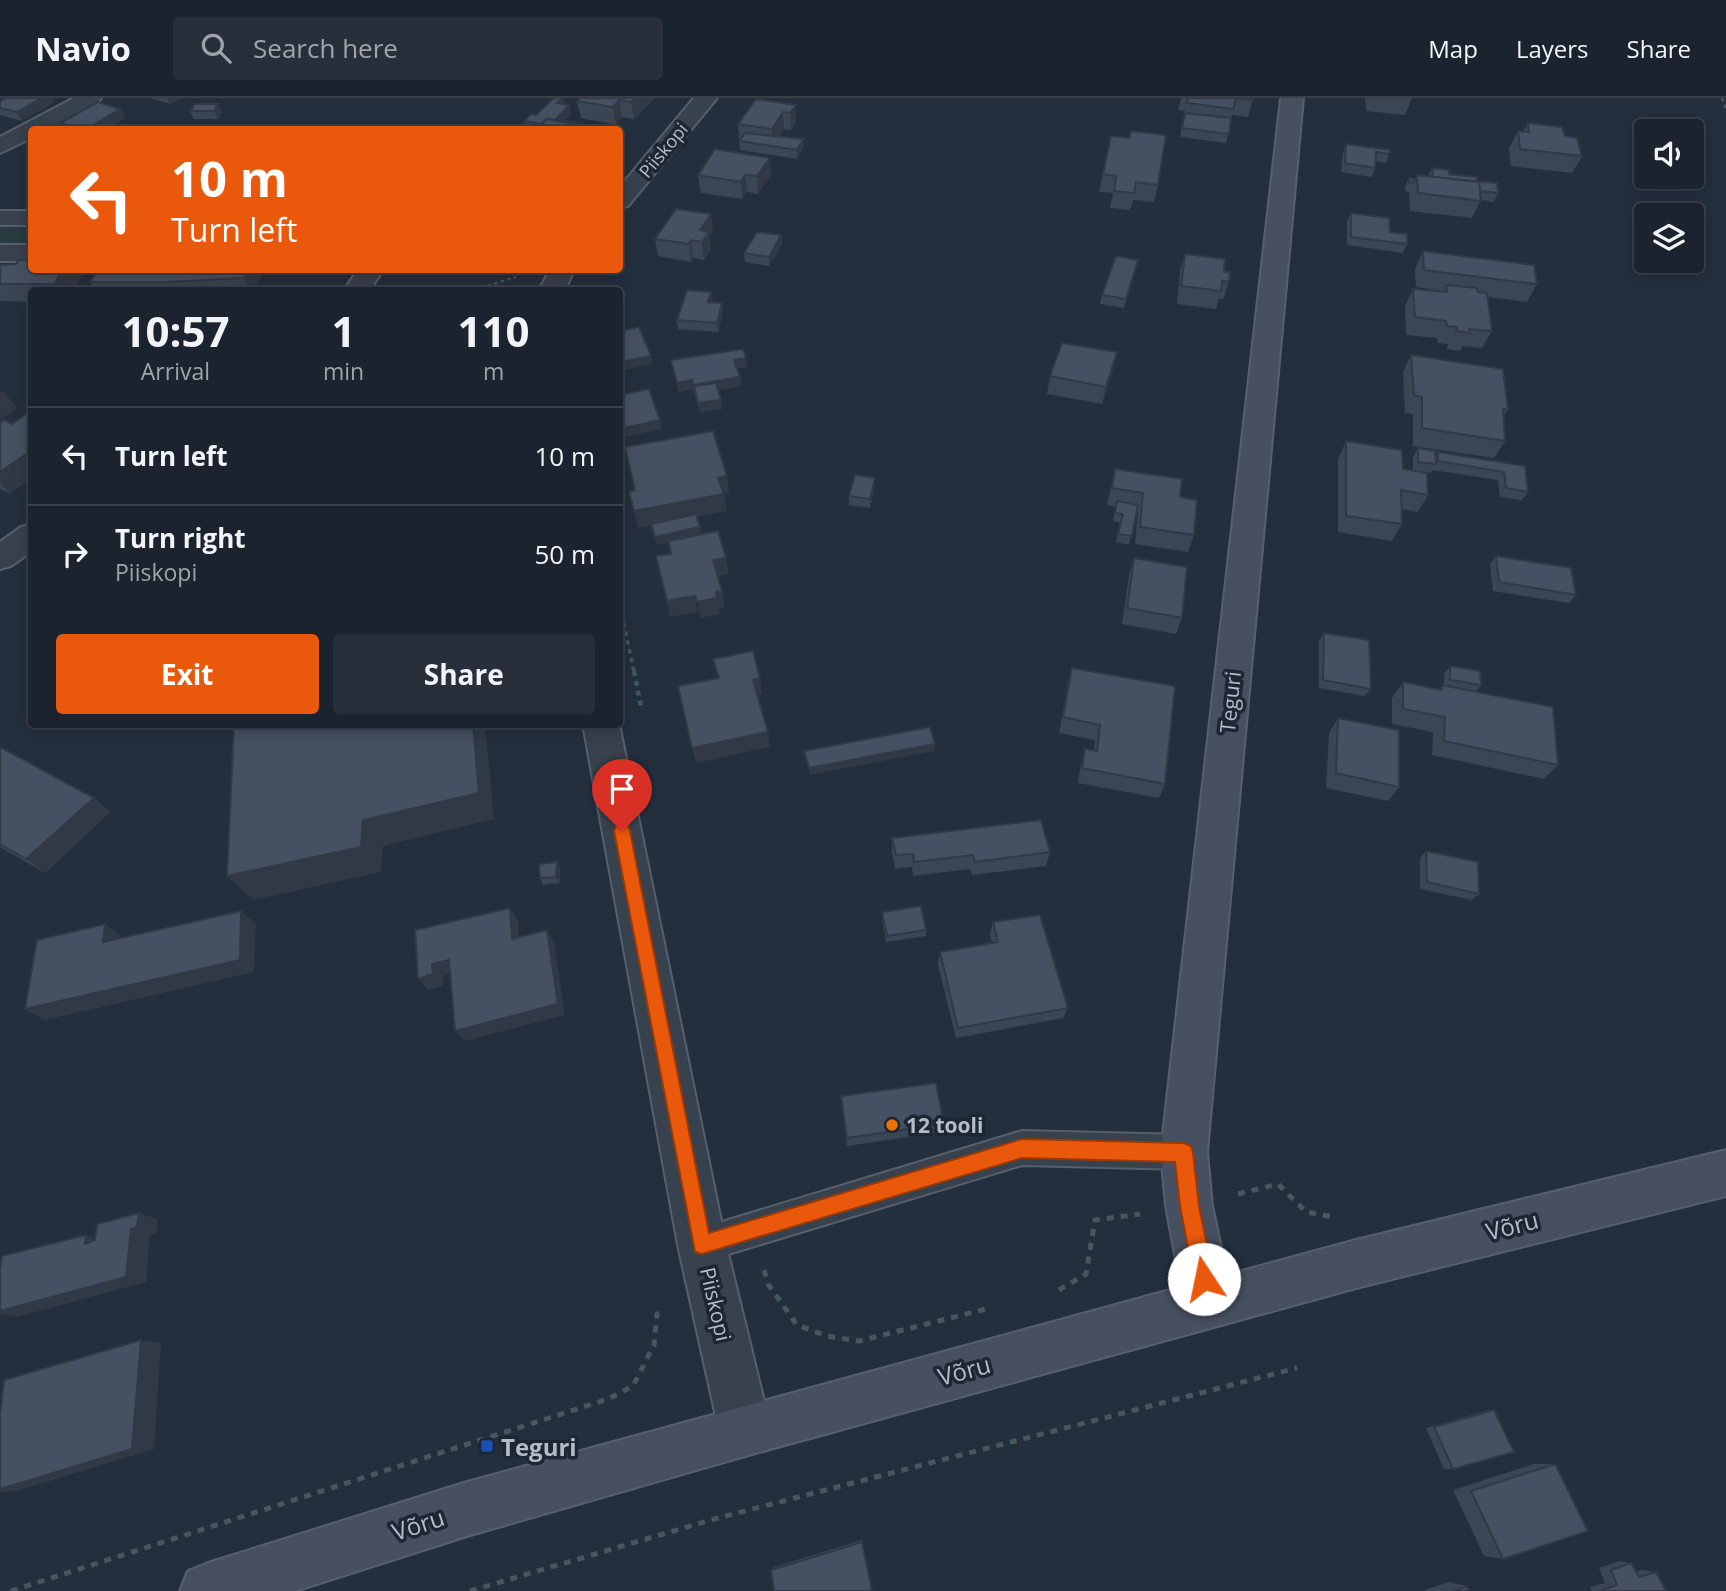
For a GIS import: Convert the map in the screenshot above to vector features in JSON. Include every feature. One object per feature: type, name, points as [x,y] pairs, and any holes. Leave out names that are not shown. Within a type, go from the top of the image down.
[{"type":"street","points":[[38,126],[90,98]]},
{"type":"street","name":"Piiskopi","points":[[623,197],[706,98]]},
{"type":"street","name":"Teguri","points":[[1209,1304],[1189,1206],[1184,1152],[1292,98]]},
{"type":"street","points":[[0,146],[28,131]]},
{"type":"street","points":[[0,218],[28,218]]},
{"type":"street","points":[[0,253],[28,253]]},
{"type":"street","points":[[0,558],[28,538]]},
{"type":"street","name":"Piiskopi","points":[[602,728],[702,1245],[746,1430]]},
{"type":"street","name":"Võru","points":[[208,1591],[467,1509],[746,1430],[1356,1264],[1726,1173]]},
{"type":"lane","points":[[702,1245],[1022,1148],[1184,1152]]},
{"type":"path","points":[[1723,98],[1726,110]]},
{"type":"path","points":[[484,287],[519,276]]},
{"type":"path","points":[[11,1591],[608,1399],[633,1386],[654,1345],[657,1314]]},
{"type":"path","points":[[470,1591],[714,1519],[1297,1368]]},
{"type":"green space","points":[[0,218],[28,218],[28,253],[0,253]]},
{"type":"building","points":[[6,98],[42,98],[17,112],[0,108],[0,101]]},
{"type":"building","points":[[554,98],[562,98],[557,103],[569,105],[556,119],[582,124],[547,119],[541,124],[524,121],[531,114],[536,115]]},
{"type":"building","points":[[580,98],[635,98],[631,102],[619,100],[613,107],[577,101]]},
{"type":"building","points":[[1188,98],[1236,98],[1233,109],[1187,103]]},
{"type":"building","points":[[756,99],[796,105],[790,113],[783,112],[772,129],[738,124]]},
{"type":"building","points":[[98,102],[120,109],[92,126],[60,123]]},
{"type":"building","points":[[195,104],[218,104],[214,111],[190,111]]},
{"type":"building","points":[[1185,113],[1231,118],[1229,134],[1182,128]]},
{"type":"building","points":[[547,119],[586,126],[540,126]]},
{"type":"building","points":[[1528,123],[1562,127],[1565,136],[1577,138],[1582,156],[1520,149],[1518,131],[1529,132]]},
{"type":"building","points":[[1131,131],[1166,135],[1158,185],[1136,182],[1134,193],[1114,191],[1116,176],[1103,174],[1111,136],[1129,138]]},
{"type":"building","points":[[745,133],[804,139],[797,150],[739,141]]},
{"type":"building","points":[[1346,144],[1390,150],[1389,154],[1376,152],[1375,168],[1345,163]]},
{"type":"building","points":[[715,149],[770,158],[757,176],[745,175],[741,182],[698,175]]},
{"type":"building","points":[[1432,168],[1449,170],[1449,174],[1477,177],[1477,181],[1497,183],[1498,193],[1480,191],[1479,182],[1433,177]]},
{"type":"building","points":[[1417,175],[1479,182],[1481,201],[1418,193]]},
{"type":"building","points":[[676,209],[711,214],[700,230],[709,232],[702,242],[691,240],[689,244],[655,239]]},
{"type":"building","points":[[1351,213],[1389,218],[1390,232],[1407,234],[1407,244],[1351,237]]},
{"type":"building","points":[[757,232],[781,235],[769,257],[744,253]]},
{"type":"building","points":[[1423,251],[1534,265],[1537,284],[1424,270]]},
{"type":"building","points":[[1185,254],[1225,259],[1224,272],[1230,272],[1229,282],[1222,281],[1221,291],[1181,286]]},
{"type":"building","points":[[1116,256],[1138,260],[1126,299],[1102,295]]},
{"type":"building","points":[[28,259],[28,273],[61,273],[54,284],[0,284],[0,265],[16,264],[19,260]]},
{"type":"building","points":[[96,273],[246,273],[244,278],[90,282]]},
{"type":"building","points":[[1446,285],[1476,288],[1478,292],[1487,293],[1492,331],[1456,331],[1457,327],[1447,326],[1446,321],[1415,317],[1413,289],[1447,292]]},
{"type":"building","points":[[687,290],[711,292],[708,302],[722,303],[717,323],[677,320]]},
{"type":"building","points":[[639,327],[651,356],[623,361],[623,330]]},
{"type":"building","points":[[1062,343],[1117,352],[1106,387],[1050,376]]},
{"type":"building","points":[[743,349],[746,358],[734,360],[740,377],[693,385],[692,380],[677,383],[671,360]]},
{"type":"building","points":[[1411,355],[1503,369],[1508,410],[1503,409],[1505,441],[1422,428],[1422,397],[1414,395]]},
{"type":"building","points":[[716,383],[721,400],[698,403],[694,386]]},
{"type":"building","points":[[649,389],[660,420],[623,428],[623,394]]},
{"type":"building","points":[[28,415],[28,453],[0,472],[0,423],[4,420],[12,424]]},
{"type":"building","points":[[713,431],[727,476],[718,478],[724,494],[634,511],[629,492],[635,490],[625,447]]},
{"type":"building","points":[[1346,441],[1402,450],[1403,469],[1427,473],[1428,495],[1401,490],[1402,524],[1346,516]]},
{"type":"building","points":[[1418,448],[1435,451],[1436,464],[1418,462]]},
{"type":"building","points":[[1438,452],[1525,466],[1528,492],[1506,488],[1504,472],[1438,461]]},
{"type":"building","points":[[1115,469],[1182,479],[1180,497],[1197,500],[1194,535],[1140,527],[1143,493],[1112,488]]},
{"type":"building","points":[[855,475],[875,478],[870,499],[849,496]]},
{"type":"building","points":[[1117,501],[1138,505],[1132,536],[1118,534],[1123,514],[1115,513]]},
{"type":"building","points":[[696,514],[700,527],[655,537],[651,524]]},
{"type":"building","points":[[718,531],[726,558],[713,560],[722,591],[716,592],[717,598],[697,602],[695,596],[667,601],[656,556],[671,554],[669,541]]},
{"type":"building","points":[[1496,556],[1571,568],[1576,595],[1499,582]]},
{"type":"building","points":[[1134,558],[1187,567],[1182,618],[1127,608]]},
{"type":"building","points":[[1324,633],[1369,640],[1371,689],[1323,680]]},
{"type":"building","points":[[753,651],[760,678],[753,680],[768,732],[692,748],[678,686],[719,678],[713,659]]},
{"type":"building","points":[[1450,666],[1480,671],[1481,685],[1450,680]]},
{"type":"building","points":[[1072,668],[1175,686],[1165,784],[1082,768],[1085,749],[1097,751],[1100,725],[1063,717]]},
{"type":"building","points":[[1403,682],[1442,690],[1442,685],[1553,707],[1558,765],[1444,741],[1445,717],[1403,709]]},
{"type":"building","points":[[1338,718],[1399,730],[1399,787],[1336,773]]},
{"type":"building","points":[[930,727],[935,744],[809,768],[804,751]]},
{"type":"building","points":[[234,728],[473,728],[479,793],[363,820],[361,847],[227,876]]},
{"type":"building","points":[[2,748],[94,798],[26,859],[0,844]]},
{"type":"building","points":[[1041,820],[1050,852],[975,862],[973,855],[914,862],[913,854],[896,855],[892,838]]},
{"type":"building","points":[[1426,851],[1478,862],[1479,894],[1427,882]]},
{"type":"building","points":[[557,862],[556,877],[540,878],[539,864]]},
{"type":"building","points":[[921,906],[926,930],[887,936],[882,912]]},
{"type":"building","points":[[510,908],[512,939],[547,930],[558,1004],[455,1031],[449,960],[432,964],[433,974],[418,979],[415,930]]},
{"type":"building","points":[[241,911],[240,960],[25,1009],[37,940],[105,924],[103,942]]},
{"type":"building","points":[[1040,915],[1068,1008],[958,1028],[940,952],[998,942],[993,922]]},
{"type":"building","points":[[936,1083],[944,1124],[847,1138],[841,1096]]},
{"type":"building","points":[[139,1213],[137,1227],[131,1229],[126,1277],[0,1311],[2,1256],[86,1235],[85,1244],[95,1240],[97,1224]]},
{"type":"building","points":[[141,1340],[132,1449],[0,1489],[0,1416],[4,1380]]},
{"type":"building","points":[[1494,1410],[1514,1452],[1453,1469],[1434,1427]]},
{"type":"building","points":[[1555,1464],[1588,1531],[1503,1559],[1471,1491]]},
{"type":"building","points":[[862,1542],[872,1591],[774,1591],[771,1570]]},
{"type":"building","points":[[1631,1563],[1639,1577],[1656,1572],[1666,1591],[1602,1590],[1617,1585],[1611,1570]]},
{"type":"building","points":[[1467,1586],[1469,1591],[1454,1591]]},
{"type":"place","name":"12 tooli","points":[[892,1125]]},
{"type":"place","name":"Teguri","points":[[487,1446]]},
{"type":"route","points":[[622,831],[702,1245],[1022,1148],[1184,1152],[1189,1206],[1204,1279]]}]
